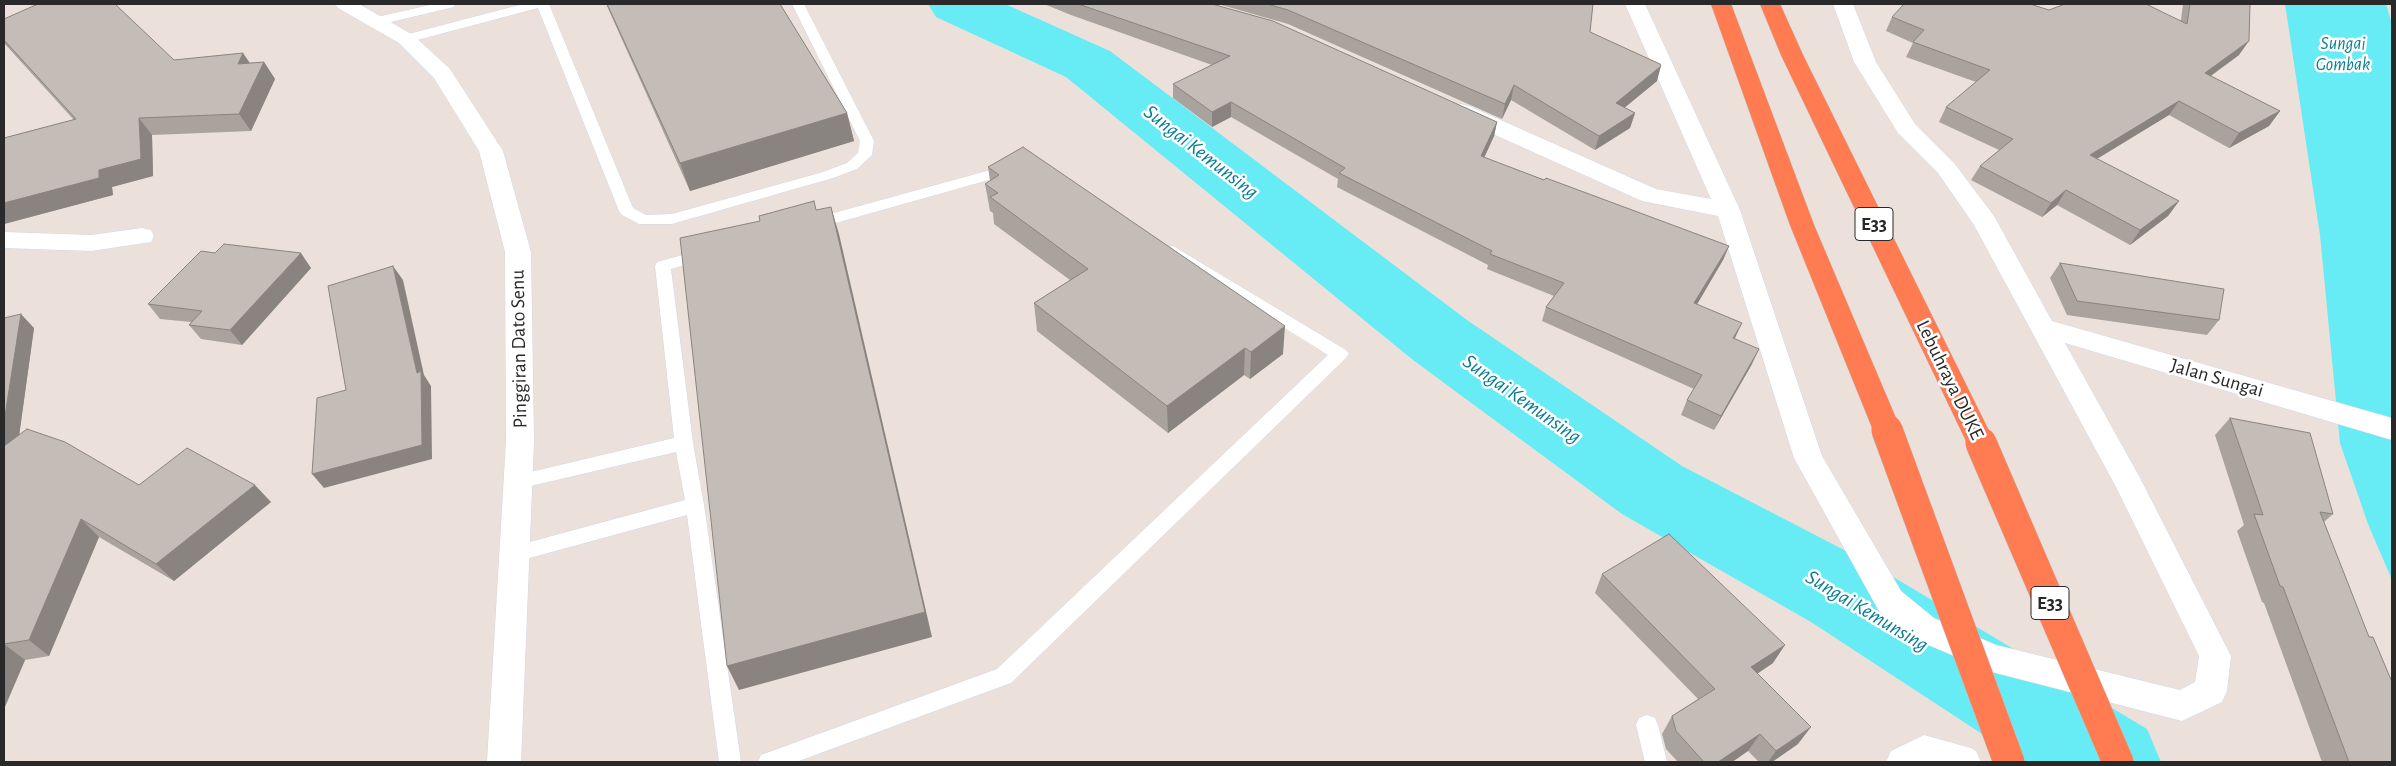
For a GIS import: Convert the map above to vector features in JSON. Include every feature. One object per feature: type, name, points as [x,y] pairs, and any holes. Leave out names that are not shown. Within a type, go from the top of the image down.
[{"type":"highway","points":[[1709,4],[1745,68]]},
{"type":"highway","points":[[1721,4],[1802,225],[1887,430],[2009,762]]},
{"type":"highway","name":"Lebuhraya DUKE","points":[[1770,4],[1792,55],[1982,443],[2118,762]]},
{"type":"highway","points":[[1780,4],[1792,55]]},
{"type":"street","name":"Pinggiran Dato Senu","points":[[345,4],[378,21],[406,39],[442,74],[492,151],[518,252],[520,441],[504,762]]},
{"type":"street","points":[[1636,4],[1728,210],[1808,458],[1890,601],[1923,628],[1992,658],[2182,706],[2210,691],[2215,656],[2130,484],[1985,222],[1946,168],[1906,128],[1865,62],[1843,4]]},
{"type":"street","points":[[1442,102],[1650,196],[1728,210]]},
{"type":"street","points":[[4,240],[91,242],[142,236]]},
{"type":"street","name":"Jalan Sungai","points":[[2042,327],[2392,429]]},
{"type":"street","points":[[1903,762],[1924,752],[1959,759],[1964,762]]},
{"type":"lane","points":[[378,21],[449,4]]},
{"type":"lane","points":[[406,39],[537,4]]},
{"type":"lane","points":[[543,4],[627,211],[644,220],[672,219],[828,175],[852,166],[865,155],[867,141],[798,4]]},
{"type":"lane","points":[[795,229],[1031,163]]},
{"type":"lane","points":[[769,762],[1004,676],[1340,354],[1156,240]]},
{"type":"lane","points":[[720,250],[663,266],[684,443],[695,505],[730,762]]},
{"type":"lane","points":[[518,482],[684,443]]},
{"type":"lane","points":[[515,554],[695,505]]},
{"type":"lane","points":[[1647,725],[1656,762]]},
{"type":"water","name":"Sungai Gombak","points":[[2285,4],[2386,4],[2392,24],[2392,580],[2368,524],[2340,443],[2320,235]]},
{"type":"building","points":[[38,4],[115,4],[174,60],[243,53],[238,64],[264,62],[239,114],[139,118],[141,159],[99,170],[99,178],[4,203],[4,138],[76,119],[4,40],[4,19]]},
{"type":"building","points":[[607,4],[780,4],[847,113],[680,163]]},
{"type":"building","points":[[1078,4],[1212,4],[1273,21],[1497,122],[1481,156],[1729,246],[1694,303],[1742,323],[1733,338],[1759,349],[1721,416],[1687,400],[1702,375],[1546,307],[1564,283],[1490,254],[1492,251],[1339,173],[1345,168],[1231,102],[1212,112],[1173,84],[1230,56]]},
{"type":"building","points":[[1267,4],[1593,4],[1590,32],[1661,66],[1616,103],[1635,113],[1599,136],[1514,85],[1505,104],[1288,10]]},
{"type":"building","points":[[1904,4],[2030,4],[2049,10],[2065,4],[2146,4],[2187,24],[2190,4],[2250,4],[2249,41],[2205,73],[2280,111],[2239,133],[2179,101],[2090,155],[2179,201],[2140,230],[2066,190],[2051,203],[1980,166],[2013,139],[1946,107],[1990,70],[1913,42],[1924,30],[1892,17]]},
{"type":"building","points":[[1023,147],[1285,326],[1251,352],[1245,348],[1167,406],[1034,303],[1088,269],[990,197],[998,193],[985,184],[999,175],[988,167]]},
{"type":"building","points":[[814,201],[816,210],[831,207],[925,612],[727,666],[680,238],[760,221],[759,216]]},
{"type":"building","points":[[224,244],[301,253],[230,330],[189,325],[202,311],[148,304],[201,251],[215,253]]},
{"type":"building","points":[[2060,263],[2224,289],[2219,320],[2077,301]]},
{"type":"building","points":[[393,266],[417,373],[421,371],[422,445],[312,474],[317,398],[346,390],[328,286]]},
{"type":"building","points":[[21,314],[4,422],[4,318]]},
{"type":"building","points":[[2230,418],[2310,433],[2333,514],[2320,512],[2369,637],[2373,637],[2392,682],[2392,762],[2349,762],[2254,514],[2263,515]]},
{"type":"building","points":[[27,429],[65,442],[139,485],[187,448],[255,485],[156,564],[81,519],[29,640],[4,644],[4,446]]},
{"type":"building","points":[[1669,534],[1785,645],[1751,667],[1811,727],[1776,751],[1760,734],[1718,762],[1704,762],[1676,731],[1672,716],[1715,689],[1602,574]]},
{"type":"waterway","name":"Sungai Kemunsing","points":[[957,4],[1088,64],[1440,340],[1652,490],[1843,594],[2111,762]]}]
